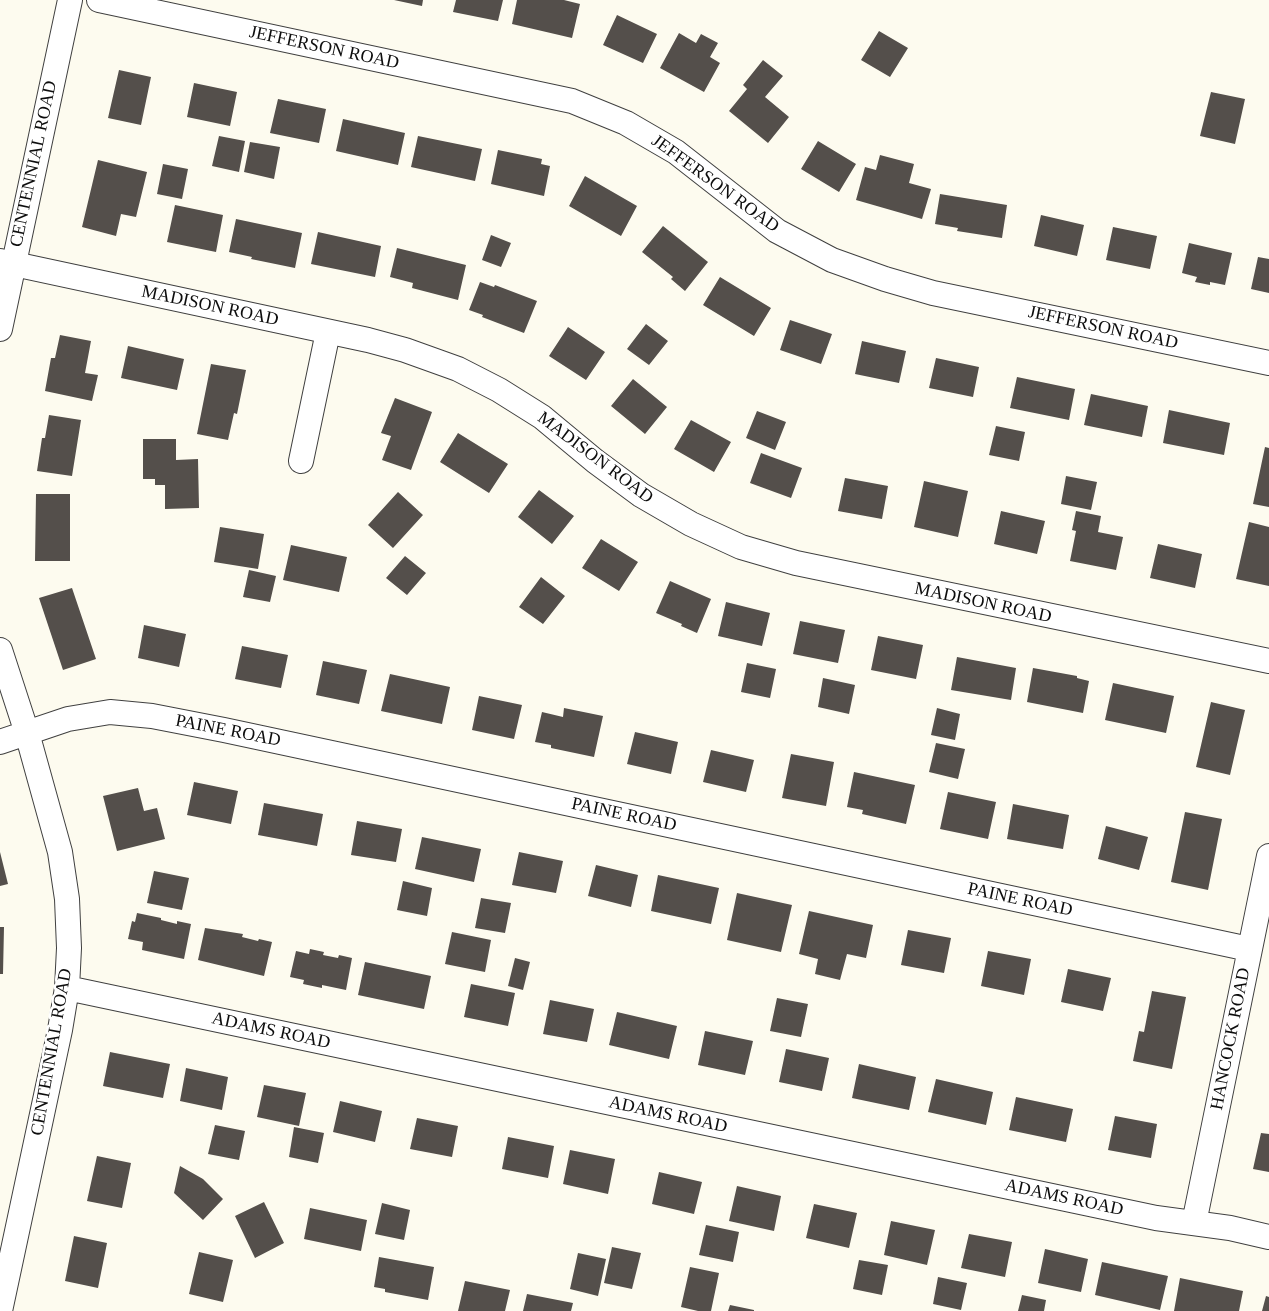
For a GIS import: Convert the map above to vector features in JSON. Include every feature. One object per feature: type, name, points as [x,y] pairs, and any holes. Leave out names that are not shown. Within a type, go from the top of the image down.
[{"type":"street","name":"CENTENNIAL ROAD","points":[[0,329],[7,262],[70,0]]},
{"type":"street","name":"JEFFERSON ROAD","points":[[99,0],[572,101],[626,123],[676,152],[776,231],[832,260],[885,279],[933,293],[1269,363]]},
{"type":"street","name":"MADISON ROAD","points":[[7,262],[405,350],[458,369],[542,417],[595,461],[641,495],[691,524],[741,546],[796,563],[1269,661]]},
{"type":"street","points":[[301,461],[328,332]]},
{"type":"street","name":"CENTENNIAL ROAD","points":[[0,650],[27,733],[60,852],[70,948],[67,988],[60,1030],[0,1311]]},
{"type":"street","name":"PAINE ROAD","points":[[0,742],[68,719],[110,712],[152,716],[1249,949]]},
{"type":"street","name":"HANCOCK ROAD","points":[[1194,1223],[1269,856]]},
{"type":"street","name":"ADAMS ROAD","points":[[67,988],[1156,1218],[1269,1237]]},
{"type":"building","points":[[394,0],[423,0],[422,6]]},
{"type":"building","points":[[456,0],[503,0],[498,21],[453,12]]},
{"type":"building","points":[[517,0],[564,0],[580,4],[572,38],[512,24]]},
{"type":"building","points":[[617,15],[657,34],[643,63],[603,45]]},
{"type":"building","points":[[879,31],[908,48],[890,77],[861,60]]},
{"type":"building","points":[[679,33],[696,43],[701,34],[718,43],[710,57],[720,63],[704,92],[660,68]]},
{"type":"building","points":[[763,60],[783,76],[765,97],[789,117],[768,143],[729,111],[747,89],[743,85]]},
{"type":"building","points":[[119,70],[151,77],[141,125],[108,118]]},
{"type":"building","points":[[194,83],[237,92],[230,126],[187,117]]},
{"type":"building","points":[[1211,92],[1245,99],[1235,144],[1200,136]]},
{"type":"building","points":[[278,99],[326,109],[319,143],[270,133]]},
{"type":"building","points":[[343,119],[405,133],[398,165],[336,151]]},
{"type":"building","points":[[219,136],[245,141],[239,172],[212,166]]},
{"type":"building","points":[[418,136],[482,149],[475,181],[411,167]]},
{"type":"building","points":[[818,141],[856,164],[839,192],[801,169]]},
{"type":"building","points":[[250,142],[280,147],[274,179],[244,172]]},
{"type":"building","points":[[498,150],[542,159],[541,164],[550,166],[544,196],[491,184]]},
{"type":"building","points":[[880,155],[914,164],[909,183],[931,189],[922,219],[856,200],[865,167],[876,170]]},
{"type":"building","points":[[98,160],[147,172],[136,217],[121,214],[116,236],[82,227]]},
{"type":"building","points":[[163,164],[188,169],[182,199],[157,194]]},
{"type":"building","points":[[585,176],[637,206],[621,236],[569,206]]},
{"type":"building","points":[[940,194],[1007,205],[1002,238],[957,231],[958,228],[935,224]]},
{"type":"building","points":[[175,205],[223,215],[216,252],[167,242]]},
{"type":"building","points":[[1041,215],[1084,225],[1077,256],[1034,246]]},
{"type":"building","points":[[236,219],[302,233],[295,268],[251,259],[252,257],[229,252]]},
{"type":"building","points":[[663,226],[708,262],[685,291],[671,279],[673,277],[642,252]]},
{"type":"building","points":[[1113,227],[1157,236],[1150,269],[1106,260]]},
{"type":"building","points":[[318,232],[381,246],[375,277],[311,264]]},
{"type":"building","points":[[491,235],[511,243],[501,267],[482,260]]},
{"type":"building","points":[[1189,243],[1232,253],[1225,285],[1195,282],[1197,277],[1182,273]]},
{"type":"building","points":[[397,248],[466,265],[458,300],[412,288],[413,283],[390,277]]},
{"type":"building","points":[[1258,257],[1269,259],[1269,293],[1251,289]]},
{"type":"building","points":[[720,277],[771,308],[754,336],[703,305]]},
{"type":"building","points":[[480,282],[494,287],[495,285],[537,301],[524,333],[469,310]]},
{"type":"building","points":[[790,320],[832,334],[821,364],[780,350]]},
{"type":"building","points":[[646,324],[668,341],[649,365],[627,349]]},
{"type":"building","points":[[568,327],[605,352],[586,380],[549,356]]},
{"type":"building","points":[[60,335],[91,341],[85,373],[98,375],[92,401],[45,391],[51,358],[55,358]]},
{"type":"building","points":[[862,341],[906,351],[899,383],[855,374]]},
{"type":"building","points":[[128,346],[184,359],[177,390],[121,378]]},
{"type":"building","points":[[936,358],[979,367],[973,397],[929,388]]},
{"type":"building","points":[[211,364],[246,370],[237,414],[234,413],[228,440],[197,434]]},
{"type":"building","points":[[1017,377],[1075,389],[1069,420],[1010,408]]},
{"type":"building","points":[[633,379],[667,407],[645,434],[611,406]]},
{"type":"building","points":[[1091,394],[1148,406],[1142,437],[1084,425]]},
{"type":"building","points":[[395,398],[432,412],[411,470],[382,460],[391,436],[381,433]]},
{"type":"building","points":[[1169,410],[1230,423],[1224,455],[1163,443]]},
{"type":"building","points":[[757,411],[786,422],[775,450],[746,438]]},
{"type":"building","points":[[49,415],[81,420],[72,476],[37,471],[42,438],[45,438]]},
{"type":"building","points":[[691,420],[731,442],[714,472],[674,449]]},
{"type":"building","points":[[996,426],[1025,432],[1019,461],[989,455]]},
{"type":"building","points":[[458,433],[508,464],[489,493],[440,462]]},
{"type":"building","points":[[143,439],[176,439],[176,460],[198,459],[199,508],[165,509],[165,485],[155,485],[155,479],[143,479]]},
{"type":"building","points":[[1265,447],[1269,448],[1269,507],[1253,504]]},
{"type":"building","points":[[761,453],[802,468],[791,498],[750,483]]},
{"type":"building","points":[[1066,476],[1097,482],[1091,510],[1061,504]]},
{"type":"building","points":[[845,478],[888,486],[882,519],[838,511]]},
{"type":"building","points":[[924,481],[968,491],[958,537],[914,527]]},
{"type":"building","points":[[539,490],[574,516],[552,544],[518,517]]},
{"type":"building","points":[[398,492],[423,515],[393,548],[368,525]]},
{"type":"building","points":[[36,494],[70,494],[70,561],[35,561]]},
{"type":"building","points":[[1001,511],[1045,521],[1037,554],[994,544]]},
{"type":"building","points":[[1076,511],[1101,516],[1098,532],[1123,537],[1116,570],[1070,561],[1076,531],[1072,530]]},
{"type":"building","points":[[1249,522],[1269,527],[1269,586],[1236,579]]},
{"type":"building","points":[[220,527],[264,534],[258,569],[214,562]]},
{"type":"building","points":[[601,539],[638,562],[619,591],[582,568]]},
{"type":"building","points":[[1158,544],[1202,554],[1195,588],[1150,578]]},
{"type":"building","points":[[291,545],[347,557],[339,592],[283,580]]},
{"type":"building","points":[[405,556],[426,573],[407,595],[386,578]]},
{"type":"building","points":[[249,570],[276,576],[270,602],[243,597]]},
{"type":"building","points":[[541,577],[565,596],[543,624],[519,607]]},
{"type":"building","points":[[670,581],[711,599],[697,633],[681,626],[682,624],[656,613]]},
{"type":"building","points":[[72,588],[96,659],[63,670],[39,598]]},
{"type":"building","points":[[726,602],[770,613],[762,646],[718,636]]},
{"type":"building","points":[[800,621],[845,630],[838,663],[793,654]]},
{"type":"building","points":[[144,625],[186,634],[179,667],[138,658]]},
{"type":"building","points":[[878,636],[923,645],[916,679],[871,670]]},
{"type":"building","points":[[242,646],[288,655],[281,688],[235,679]]},
{"type":"building","points":[[957,657],[1016,668],[1011,700],[951,690]]},
{"type":"building","points":[[323,661],[367,670],[359,704],[316,695]]},
{"type":"building","points":[[747,663],[776,669],[770,698],[741,692]]},
{"type":"building","points":[[1033,668],[1077,676],[1077,678],[1089,681],[1083,713],[1027,702]]},
{"type":"building","points":[[390,674],[450,687],[442,724],[381,711]]},
{"type":"building","points":[[823,678],[855,685],[849,714],[818,707]]},
{"type":"building","points":[[1113,683],[1174,696],[1166,733],[1105,720]]},
{"type":"building","points":[[479,696],[522,705],[514,739],[472,730]]},
{"type":"building","points":[[1211,702],[1245,710],[1230,775],[1196,767]]},
{"type":"building","points":[[564,708],[603,716],[594,757],[551,748],[551,745],[535,742],[542,712],[563,717]]},
{"type":"building","points":[[937,708],[960,714],[955,740],[931,735]]},
{"type":"building","points":[[635,732],[678,742],[671,774],[627,764]]},
{"type":"building","points":[[936,743],[965,749],[958,779],[929,772]]},
{"type":"building","points":[[711,750],[754,760],[746,792],[703,782]]},
{"type":"building","points":[[791,754],[834,762],[826,806],[782,798]]},
{"type":"building","points":[[854,772],[915,785],[906,824],[862,814],[863,810],[847,807]]},
{"type":"building","points":[[194,782],[238,791],[231,824],[187,815]]},
{"type":"building","points":[[138,788],[144,811],[157,808],[165,839],[117,851],[103,796]]},
{"type":"building","points":[[948,792],[996,802],[988,839],[940,829]]},
{"type":"building","points":[[264,803],[323,814],[317,846],[258,835]]},
{"type":"building","points":[[1013,804],[1069,815],[1063,849],[1007,839]]},
{"type":"building","points":[[1185,812],[1222,819],[1208,890],[1171,882]]},
{"type":"building","points":[[357,821],[402,829],[396,862],[351,855]]},
{"type":"building","points":[[1106,826],[1148,837],[1139,870],[1098,859]]},
{"type":"building","points":[[422,837],[481,849],[474,882],[415,869]]},
{"type":"building","points":[[0,852],[8,884],[0,886]]},
{"type":"building","points":[[519,852],[563,861],[556,893],[512,885]]},
{"type":"building","points":[[596,865],[638,875],[631,907],[588,896]]},
{"type":"building","points":[[154,871],[189,878],[182,910],[147,903]]},
{"type":"building","points":[[658,875],[719,888],[711,924],[651,911]]},
{"type":"building","points":[[403,881],[432,888],[427,916],[397,910]]},
{"type":"building","points":[[737,893],[792,905],[781,952],[727,940]]},
{"type":"building","points":[[481,898],[511,903],[505,933],[475,928]]},
{"type":"building","points":[[809,911],[873,925],[866,958],[847,954],[840,980],[815,974],[818,959],[799,954]]},
{"type":"building","points":[[137,913],[161,918],[161,920],[177,924],[177,921],[191,924],[184,959],[142,950],[143,942],[128,939],[132,921],[135,922]]},
{"type":"building","points":[[0,927],[4,927],[3,974],[0,974]]},
{"type":"building","points":[[205,928],[243,934],[242,937],[272,942],[264,976],[198,960]]},
{"type":"building","points":[[908,930],[951,938],[944,973],[901,965]]},
{"type":"building","points":[[452,932],[491,940],[485,972],[445,964]]},
{"type":"building","points":[[310,949],[324,952],[323,955],[338,958],[339,955],[352,958],[346,990],[322,985],[322,988],[303,984],[304,980],[290,977],[296,951],[309,954]]},
{"type":"building","points":[[988,951],[1031,959],[1024,995],[981,986]]},
{"type":"building","points":[[515,958],[530,962],[523,990],[508,986]]},
{"type":"building","points":[[365,962],[431,976],[424,1009],[358,995]]},
{"type":"building","points":[[1068,969],[1111,978],[1103,1011],[1061,1002]]},
{"type":"building","points":[[471,984],[515,993],[508,1026],[464,1017]]},
{"type":"building","points":[[1152,991],[1186,997],[1172,1069],[1133,1061],[1139,1031],[1144,1032]]},
{"type":"building","points":[[777,998],[808,1004],[801,1037],[770,1031]]},
{"type":"building","points":[[550,1000],[594,1009],[587,1042],[543,1034]]},
{"type":"building","points":[[617,1012],[677,1026],[669,1059],[609,1045]]},
{"type":"building","points":[[705,1031],[753,1041],[745,1075],[698,1065]]},
{"type":"building","points":[[786,1049],[829,1058],[822,1091],[779,1082]]},
{"type":"building","points":[[110,1052],[170,1064],[163,1098],[103,1086]]},
{"type":"building","points":[[859,1064],[916,1077],[909,1110],[852,1098]]},
{"type":"building","points":[[186,1068],[228,1077],[222,1110],[180,1101]]},
{"type":"building","points":[[936,1079],[993,1092],[986,1125],[928,1112]]},
{"type":"building","points":[[264,1085],[306,1093],[299,1126],[257,1117]]},
{"type":"building","points":[[1016,1097],[1073,1109],[1066,1142],[1009,1130]]},
{"type":"building","points":[[340,1101],[382,1111],[375,1142],[333,1132]]},
{"type":"building","points":[[1115,1116],[1157,1124],[1151,1158],[1108,1150]]},
{"type":"building","points":[[417,1118],[458,1126],[452,1157],[410,1149]]},
{"type":"building","points":[[215,1125],[245,1131],[239,1160],[208,1154]]},
{"type":"building","points":[[294,1127],[324,1133],[318,1163],[289,1157]]},
{"type":"building","points":[[1261,1133],[1269,1134],[1269,1172],[1253,1169]]},
{"type":"building","points":[[508,1137],[554,1146],[548,1178],[502,1169]]},
{"type":"building","points":[[570,1150],[615,1159],[608,1194],[563,1184]]},
{"type":"building","points":[[97,1156],[131,1163],[122,1208],[87,1201]]},
{"type":"building","points":[[180,1166],[203,1179],[223,1199],[203,1220],[174,1193]]},
{"type":"building","points":[[659,1172],[702,1182],[694,1214],[652,1204]]},
{"type":"building","points":[[737,1186],[781,1196],[774,1231],[729,1221]]},
{"type":"building","points":[[264,1202],[284,1243],[255,1258],[235,1216]]},
{"type":"building","points":[[382,1203],[410,1210],[404,1240],[375,1234]]},
{"type":"building","points":[[814,1204],[857,1213],[849,1248],[806,1238]]},
{"type":"building","points":[[310,1208],[367,1220],[361,1251],[304,1239]]},
{"type":"building","points":[[891,1221],[935,1230],[927,1265],[884,1255]]},
{"type":"building","points":[[706,1225],[739,1232],[733,1262],[699,1255]]},
{"type":"building","points":[[969,1234],[1012,1242],[1005,1277],[961,1268]]},
{"type":"building","points":[[74,1236],[107,1243],[98,1288],[65,1281]]},
{"type":"building","points":[[612,1247],[641,1253],[632,1289],[604,1283]]},
{"type":"building","points":[[1045,1249],[1088,1259],[1081,1292],[1038,1283]]},
{"type":"building","points":[[199,1252],[233,1260],[223,1302],[189,1294]]},
{"type":"building","points":[[578,1253],[606,1259],[598,1296],[570,1289]]},
{"type":"building","points":[[379,1257],[434,1267],[428,1300],[385,1292],[385,1289],[374,1287]]},
{"type":"building","points":[[859,1260],[888,1265],[882,1295],[853,1289]]},
{"type":"building","points":[[1102,1262],[1168,1276],[1160,1310],[1095,1295]]},
{"type":"building","points":[[690,1267],[719,1273],[711,1311],[698,1311],[681,1307]]},
{"type":"building","points":[[938,1277],[967,1283],[961,1310],[933,1304]]},
{"type":"building","points":[[1180,1278],[1243,1291],[1239,1311],[1174,1311]]},
{"type":"building","points":[[465,1281],[510,1290],[505,1311],[458,1311]]},
{"type":"building","points":[[527,1294],[573,1303],[571,1311],[523,1311]]},
{"type":"building","points":[[1022,1295],[1046,1300],[1044,1311],[1018,1311]]},
{"type":"building","points":[[1266,1296],[1269,1297],[1269,1311],[1262,1311]]},
{"type":"building","points":[[730,1305],[754,1310],[754,1311],[728,1311]]}]
